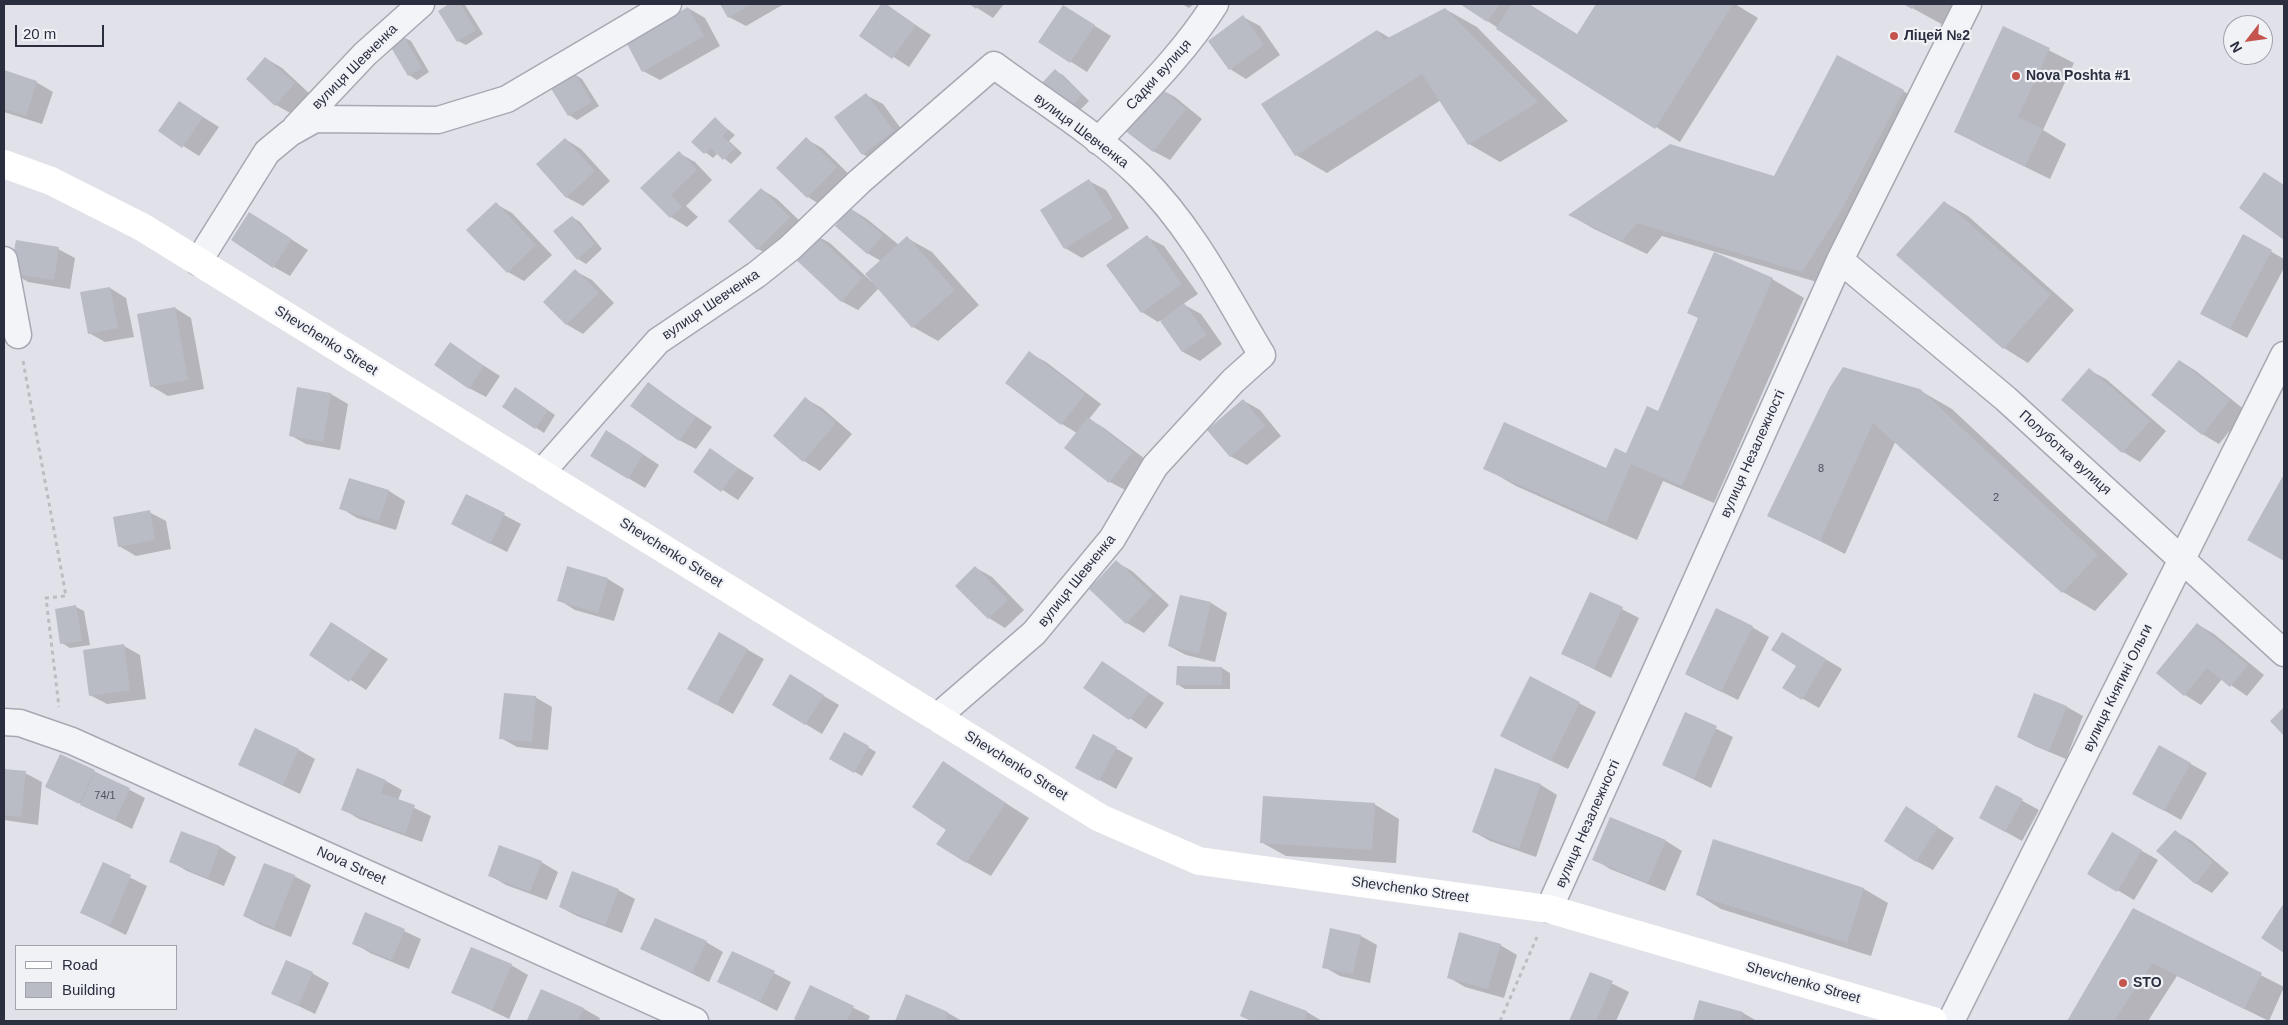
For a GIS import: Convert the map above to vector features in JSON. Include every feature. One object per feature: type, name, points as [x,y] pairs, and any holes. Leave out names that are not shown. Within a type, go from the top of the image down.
[{"type":"main road","name":"Shevchenko Street","points":[[4,164],[52,181],[142,227],[1100,818],[1199,861],[1549,910],[1933,1021]]},
{"type":"street","name":"вулиця Шевченка","points":[[198,262],[267,152],[290,133],[365,54],[421,4]]},
{"type":"street","name":"вулиця Шевченка","points":[[290,133],[315,119],[438,120],[507,99],[668,4]]},
{"type":"street","name":"Садки вулиця","points":[[1098,141],[1156,80],[1198,31],[1215,4]]},
{"type":"street","name":"вулиця Незалежності","points":[[1549,910],[1840,260],[1968,4]]},
{"type":"street","name":"вулиця Шевченка","points":[[541,473],[658,341],[756,275],[790,248],[860,181],[994,65],[1098,141],[1140,176],[1188,231],[1262,355],[1233,381],[1155,466],[1112,539],[1034,633],[937,717]]},
{"type":"street","points":[[4,260],[18,335]]},
{"type":"street","name":"Полуботка вулиця","points":[[1840,260],[2006,399],[2284,653]]},
{"type":"street","name":"вулиця Княгині Ольги","points":[[1951,1021],[2284,355]]},
{"type":"street","name":"Nova Street","points":[[4,722],[20,723],[62,737],[695,1021]]},
{"type":"path","points":[[18,335],[66,596],[46,598],[62,737]]},
{"type":"path","points":[[1500,1021],[1549,910]]},
{"type":"building","points":[[449,4],[460,4],[476,30],[457,42],[438,11]]},
{"type":"building","points":[[720,4],[752,4],[728,18]]},
{"type":"building","points":[[881,4],[886,4],[916,25],[892,59],[859,36]]},
{"type":"building","points":[[969,4],[980,4],[976,9]]},
{"type":"building","points":[[1460,4],[1500,4],[1487,22]]},
{"type":"building","points":[[1511,4],[1529,4],[1577,34],[1596,4],[1733,4],[1655,129],[1496,29]]},
{"type":"building","points":[[1903,4],[1916,4],[1912,9]]},
{"type":"building","points":[[1063,5],[1095,25],[1070,63],[1038,42]]},
{"type":"building","points":[[688,7],[704,36],[642,72],[626,42]]},
{"type":"building","points":[[1445,8],[1538,102],[1468,145],[1422,74],[1295,156],[1261,104],[1377,30],[1384,40]]},
{"type":"building","points":[[1243,15],[1264,45],[1229,70],[1208,41]]},
{"type":"building","points":[[2003,26],[2050,48],[2018,117],[2043,129],[2025,166],[1954,132]]},
{"type":"building","points":[[403,35],[422,68],[408,76],[389,44]]},
{"type":"building","points":[[1837,55],[1904,90],[1841,211],[1802,272],[1637,223],[1622,241],[1568,215],[1670,144],[1774,176]]},
{"type":"building","points":[[265,57],[295,83],[275,106],[246,79]]},
{"type":"building","points":[[1055,69],[1082,95],[1068,110],[1041,84]]},
{"type":"building","points":[[4,70],[37,81],[26,116],[4,109]]},
{"type":"building","points":[[574,73],[592,102],[568,116],[550,87]]},
{"type":"building","points":[[1158,86],[1186,109],[1153,152],[1124,130]]},
{"type":"building","points":[[866,93],[894,131],[862,155],[834,117]]},
{"type":"building","points":[[179,101],[203,117],[182,148],[158,131]]},
{"type":"building","points":[[715,117],[728,130],[722,136],[735,148],[723,160],[711,148],[704,154],[691,142]]},
{"type":"building","points":[[806,137],[837,167],[807,198],[776,168]]},
{"type":"building","points":[[565,138],[595,171],[566,198],[536,164]]},
{"type":"building","points":[[679,151],[697,170],[671,195],[682,207],[670,218],[640,188]]},
{"type":"building","points":[[2264,172],[2284,186],[2284,240],[2239,208]]},
{"type":"building","points":[[1089,179],[1113,218],[1064,249],[1040,210]]},
{"type":"building","points":[[761,188],[790,217],[757,250],[728,221]]},
{"type":"building","points":[[1944,201],[2051,295],[2003,349],[1896,255]]},
{"type":"building","points":[[496,202],[536,245],[507,273],[466,230]]},
{"type":"building","points":[[850,208],[883,235],[867,254],[835,226]]},
{"type":"building","points":[[249,212],[292,239],[273,268],[231,240]]},
{"type":"building","points":[[572,216],[595,244],[577,260],[553,231]]},
{"type":"building","points":[[813,232],[862,278],[841,302],[791,255]]},
{"type":"building","points":[[2243,234],[2272,250],[2230,329],[2200,314]]},
{"type":"building","points":[[1147,235],[1182,284],[1141,313],[1106,265]]},
{"type":"building","points":[[907,236],[955,290],[912,328],[865,274]]},
{"type":"building","points":[[16,240],[59,247],[54,280],[10,273]]},
{"type":"building","points":[[1714,252],[1773,278],[1682,486],[1631,464],[1606,523],[1483,469],[1504,422],[1606,468],[1615,448],[1626,453],[1647,406],[1658,411],[1698,318],[1687,313]]},
{"type":"building","points":[[575,269],[599,293],[566,325],[543,302]]},
{"type":"building","points":[[110,287],[118,328],[88,334],[80,292]]},
{"type":"building","points":[[1184,303],[1207,335],[1182,352],[1160,321]]},
{"type":"building","points":[[175,307],[188,380],[150,387],[137,314]]},
{"type":"building","points":[[450,342],[484,366],[469,389],[434,365]]},
{"type":"building","points":[[1029,351],[1085,394],[1061,425],[1005,383]]},
{"type":"building","points":[[2179,360],[2230,400],[2202,435],[2151,395]]},
{"type":"building","points":[[1843,367],[1920,389],[2098,555],[2062,593],[1873,423],[1820,541],[1767,516],[1830,387]]},
{"type":"building","points":[[2089,368],[2150,421],[2122,453],[2061,400]]},
{"type":"building","points":[[648,382],[696,417],[679,441],[630,406]]},
{"type":"building","points":[[297,387],[331,393],[323,442],[289,436]]},
{"type":"building","points":[[515,387],[548,410],[535,429],[502,407]]},
{"type":"building","points":[[805,397],[836,423],[803,462],[773,436]]},
{"type":"building","points":[[1243,399],[1265,426],[1230,457],[1207,430]]},
{"type":"building","points":[[1088,417],[1133,452],[1109,483],[1064,448]]},
{"type":"building","points":[[606,430],[643,454],[628,479],[590,456]]},
{"type":"building","points":[[710,448],[738,468],[721,492],[693,472]]},
{"type":"building","points":[[2284,474],[2284,561],[2247,540]]},
{"type":"building","points":[[349,478],[389,490],[379,521],[339,509]]},
{"type":"building","points":[[466,494],[505,513],[490,544],[451,524]]},
{"type":"building","points":[[150,510],[155,540],[118,547],[113,517]]},
{"type":"building","points":[[1116,560],[1153,595],[1126,624],[1089,589]]},
{"type":"building","points":[[567,566],[608,578],[598,613],[557,601]]},
{"type":"building","points":[[975,566],[1008,600],[988,619],[955,586]]},
{"type":"building","points":[[1590,592],[1623,607],[1594,669],[1561,654]]},
{"type":"building","points":[[1180,595],[1211,602],[1199,654],[1168,646]]},
{"type":"building","points":[[76,605],[82,641],[60,644],[55,609]]},
{"type":"building","points":[[1716,608],[1753,626],[1721,692],[1685,674]]},
{"type":"building","points":[[331,622],[372,649],[349,682],[309,655]]},
{"type":"building","points":[[2197,623],[2248,665],[2230,687],[2207,668],[2184,696],[2156,673]]},
{"type":"building","points":[[719,632],[748,649],[716,705],[687,689]]},
{"type":"building","points":[[1782,632],[1826,659],[1802,700],[1782,688],[1796,666],[1771,650]]},
{"type":"building","points":[[124,644],[130,690],[89,696],[83,650]]},
{"type":"building","points":[[1102,661],[1149,693],[1129,720],[1083,688]]},
{"type":"building","points":[[1177,666],[1222,667],[1222,685],[1176,685]]},
{"type":"building","points":[[790,674],[824,695],[805,725],[772,705]]},
{"type":"building","points":[[1530,676],[1580,702],[1551,761],[1500,736]]},
{"type":"building","points":[[504,693],[536,696],[532,742],[499,739]]},
{"type":"building","points":[[2034,693],[2067,706],[2049,751],[2017,737]]},
{"type":"building","points":[[2284,707],[2284,736],[2270,721]]},
{"type":"building","points":[[1685,712],[1717,726],[1694,779],[1662,765]]},
{"type":"building","points":[[255,728],[299,749],[283,785],[238,765]]},
{"type":"building","points":[[844,732],[869,746],[854,773],[829,759]]},
{"type":"building","points":[[1093,734],[1117,747],[1099,781],[1075,768]]},
{"type":"building","points":[[2159,745],[2191,763],[2164,811],[2132,794]]},
{"type":"building","points":[[60,754],[95,770],[79,804],[45,787]]},
{"type":"building","points":[[943,761],[1006,803],[966,863],[936,844],[946,830],[912,807]]},
{"type":"building","points":[[357,768],[386,780],[381,793],[415,805],[405,834],[341,810]]},
{"type":"building","points":[[1495,768],[1541,784],[1519,849],[1472,832]]},
{"type":"building","points":[[4,769],[26,771],[21,817],[4,815]]},
{"type":"building","points":[[95,772],[130,788],[115,821],[80,805]]},
{"type":"building","points":[[1996,785],[2023,799],[2005,832],[1979,818]]},
{"type":"building","points":[[1263,796],[1375,803],[1372,850],[1260,843]]},
{"type":"building","points":[[1906,806],[1938,827],[1916,862],[1884,841]]},
{"type":"building","points":[[1610,817],[1666,840],[1648,883],[1592,860]]},
{"type":"building","points":[[2175,830],[2213,862],[2195,884],[2156,851]]},
{"type":"building","points":[[181,831],[220,846],[208,878],[169,862]]},
{"type":"building","points":[[2112,832],[2142,850],[2117,892],[2087,874]]},
{"type":"building","points":[[1713,839],[1864,888],[1847,943],[1696,895]]},
{"type":"building","points":[[499,845],[542,861],[530,892],[488,876]]},
{"type":"building","points":[[103,862],[131,875],[110,926],[80,913]]},
{"type":"building","points":[[264,863],[295,875],[274,928],[243,916]]},
{"type":"building","points":[[572,871],[619,889],[605,925],[559,907]]},
{"type":"building","points":[[2284,903],[2284,953],[2261,938]]},
{"type":"building","points":[[2133,908],[2262,973],[2244,1009],[2152,963],[2114,1021],[2067,1021]]},
{"type":"building","points":[[365,912],[405,929],[392,960],[352,944]]},
{"type":"building","points":[[655,918],[707,941],[692,973],[640,949]]},
{"type":"building","points":[[1330,928],[1361,935],[1353,974],[1322,968]]},
{"type":"building","points":[[1459,932],[1501,944],[1488,989],[1447,978]]},
{"type":"building","points":[[471,947],[512,964],[492,1010],[451,993]]},
{"type":"building","points":[[732,951],[775,971],[760,1002],[717,982]]},
{"type":"building","points":[[286,960],[313,972],[298,1006],[271,994]]},
{"type":"building","points":[[1590,972],[1613,981],[1596,1021],[1569,1021]]},
{"type":"building","points":[[810,985],[854,1006],[847,1021],[799,1021],[794,1019]]},
{"type":"building","points":[[541,989],[584,1008],[578,1021],[527,1020]]},
{"type":"building","points":[[1250,990],[1307,1011],[1304,1021],[1253,1021],[1240,1016]]},
{"type":"building","points":[[906,994],[948,1012],[945,1021],[895,1021]]},
{"type":"building","points":[[1699,1000],[1743,1012],[1741,1021],[1693,1021]]},
{"type":"place","name":"Ліцей №2","points":[[1894,36]]},
{"type":"place","name":"Nova Poshta #1","points":[[2016,76]]},
{"type":"place","name":"STO","points":[[2123,983]]}]
